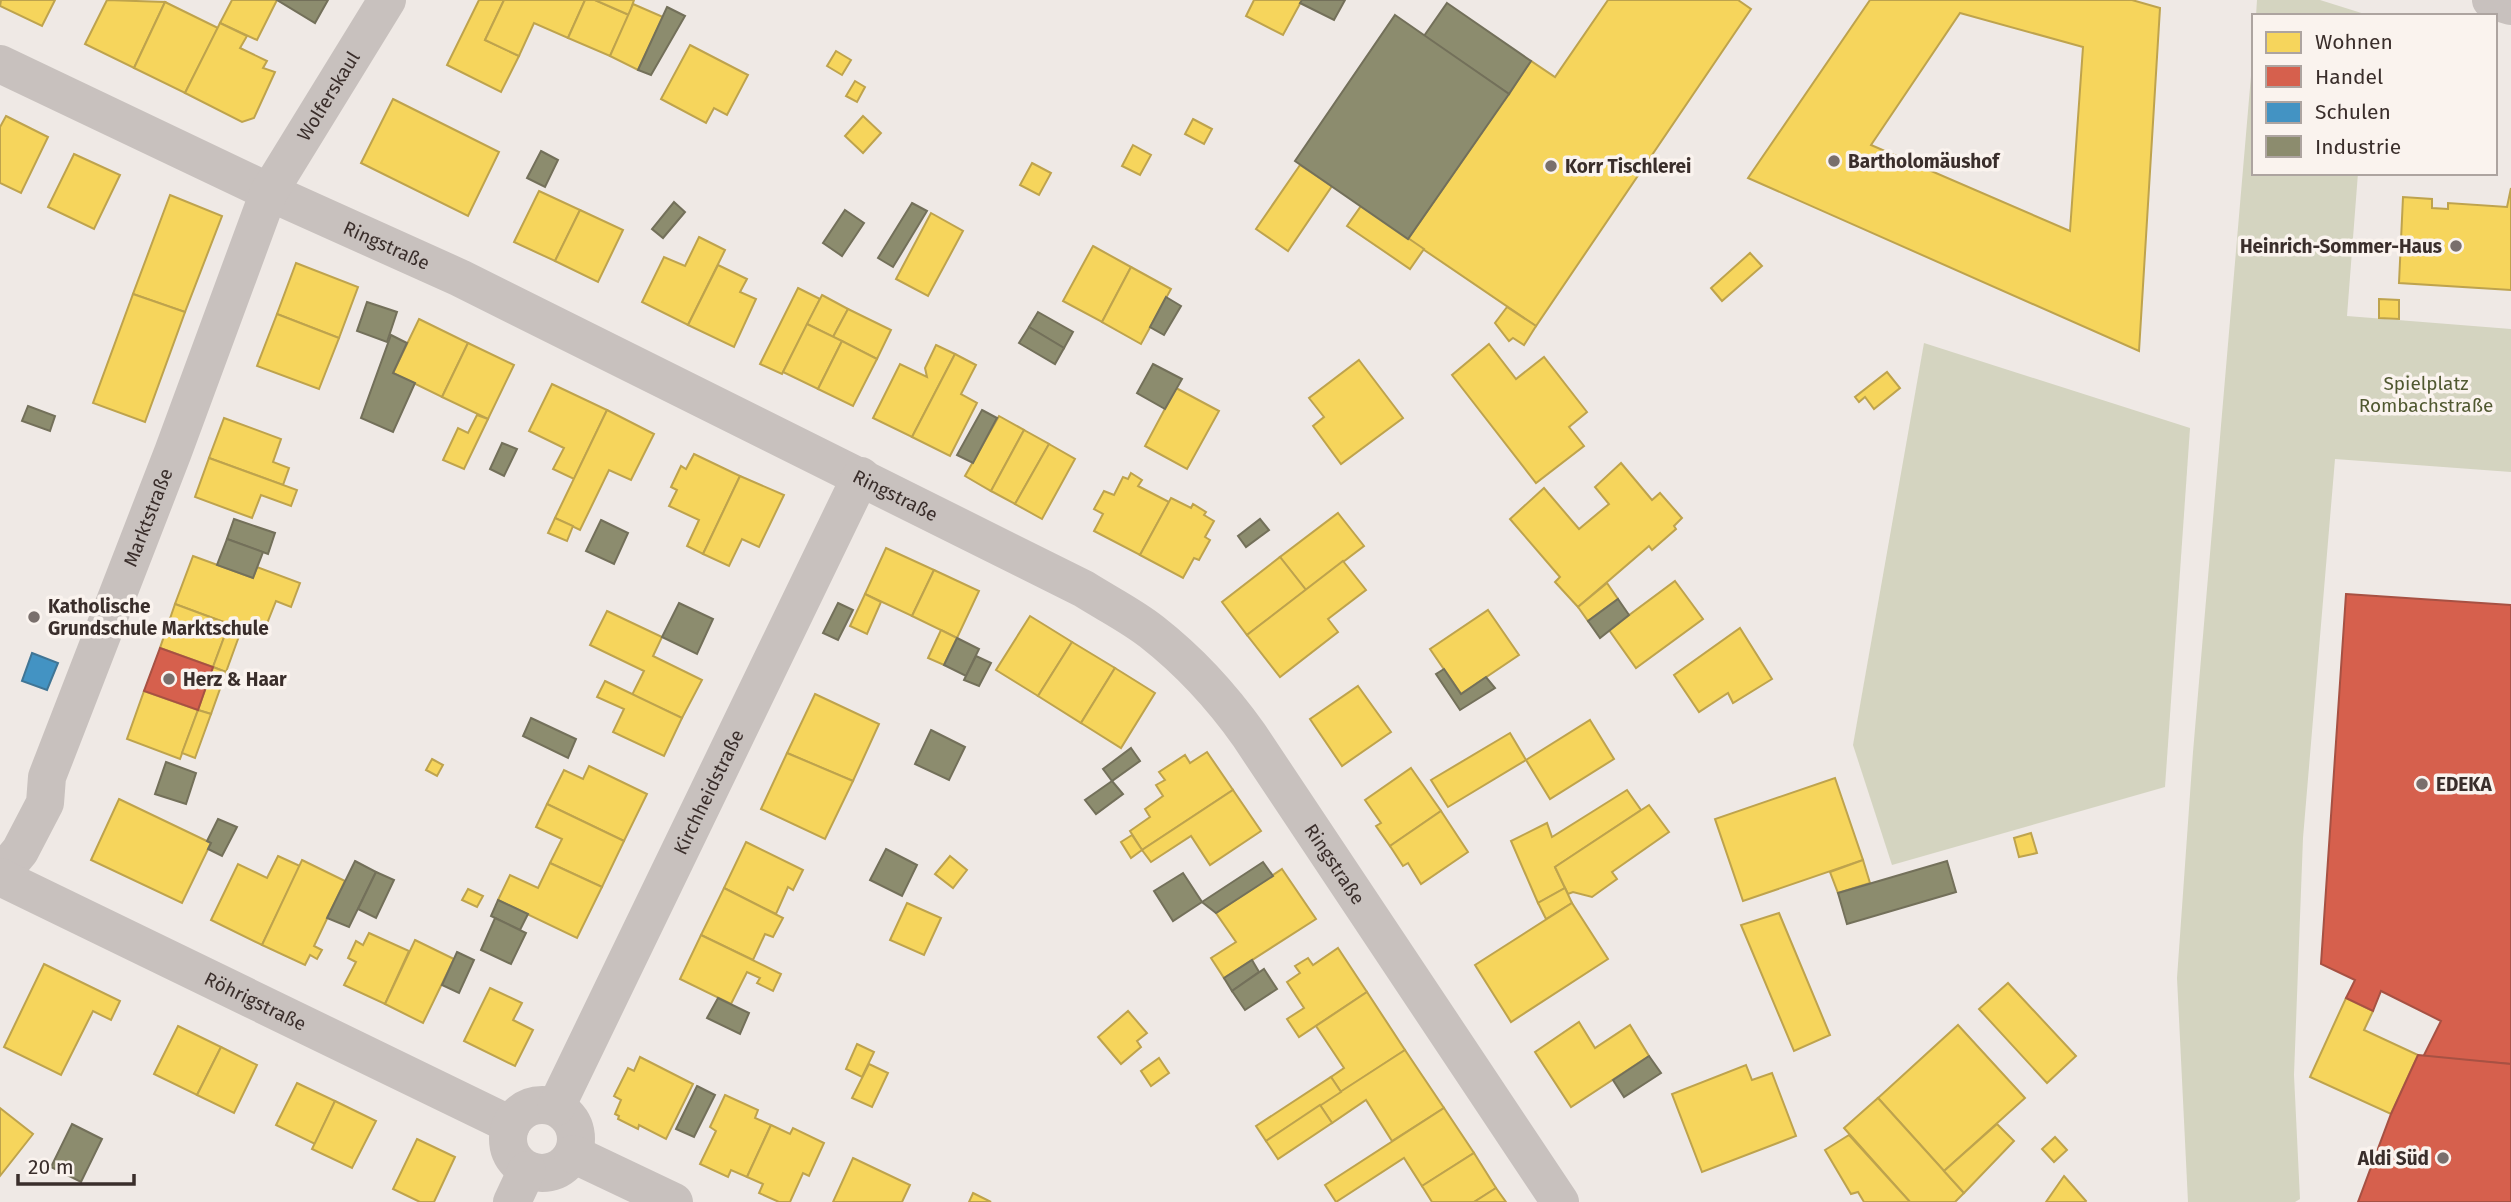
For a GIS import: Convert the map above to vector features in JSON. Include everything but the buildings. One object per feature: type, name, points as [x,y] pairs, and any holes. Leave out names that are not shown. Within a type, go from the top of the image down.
[{"type":"street","name":"Wolferskaul","points":[[268,192],[387,0]]},
{"type":"street","points":[[2491,0],[2511,6]]},
{"type":"street","name":"Ringstraße","points":[[0,64],[268,192],[460,278],[1084,589],[1152,632],[1235,714],[1560,1202]]},
{"type":"street","name":"Marktstraße","points":[[0,876],[20,851],[45,803],[47,777],[168,464],[268,192]]},
{"type":"street","name":"Kirchheidstraße","points":[[556,1107],[861,476]]},
{"type":"street","name":"Röhrigstraße","points":[[0,876],[511,1125]]},
{"type":"street","points":[[544,1104],[556,1107],[572,1121],[576,1132],[573,1154],[562,1167],[551,1172],[538,1173],[519,1186],[517,1163],[510,1152],[507,1138],[511,1125],[519,1113],[529,1107],[544,1104]]},
{"type":"street","points":[[573,1154],[674,1202]]},
{"type":"green space","points":[[2257,0],[2320,0],[2365,14],[2256,14]]},
{"type":"green space","name":"Spielplatz Rombachstraße","points":[[2252,64],[2252,175],[2358,175],[2347,316],[2511,329],[2511,472],[2335,459],[2303,838],[2294,1075],[2300,1199],[2295,1202],[2188,1202],[2177,978],[2193,752]]},
{"type":"green space","points":[[1924,343],[2190,428],[2165,787],[1892,865],[1853,745]]},
{"type":"place","name":"Bartholomäushof","points":[[1834,161]]},
{"type":"place","name":"Korr Tischlerei","points":[[1551,166]]},
{"type":"place","name":"Heinrich-Sommer-Haus","points":[[2456,246]]},
{"type":"place","name":"Katholische Grundschule Marktschule","points":[[34,617]]},
{"type":"place","name":"Herz & Haar","points":[[169,679]]},
{"type":"place","name":"EDEKA","points":[[2422,784]]},
{"type":"place","name":"Aldi Süd","points":[[2443,1158]]}]
